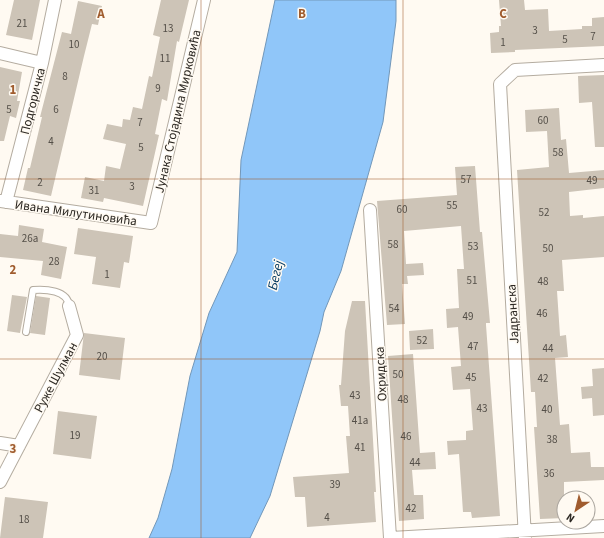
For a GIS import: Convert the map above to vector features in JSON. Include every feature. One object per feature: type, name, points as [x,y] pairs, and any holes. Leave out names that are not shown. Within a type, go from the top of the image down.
[{"type":"street","name":"Подгоричка","points":[[3,202],[42,63],[55,0]]},
{"type":"street","name":"Јунака Стојадина Мирковића","points":[[151,223],[204,0]]},
{"type":"street","points":[[0,53],[42,63]]},
{"type":"street","name":"Јадранска","points":[[525,535],[499,90],[502,80],[515,70],[604,65]]},
{"type":"street","name":"Ивана Милутиновића","points":[[3,202],[151,223]]},
{"type":"street","name":"Охридска","points":[[370,210],[390,538]]},
{"type":"street","name":"Руже Шулман","points":[[0,482],[77,335],[69,306]]},
{"type":"street","points":[[0,443],[19,446]]},
{"type":"street","points":[[390,538],[525,535],[604,526]]},
{"type":"lane","points":[[26,332],[33,290],[60,292],[67,299],[69,306]]},
{"type":"water","name":"Бегеј","points":[[275,0],[396,0],[396,21],[383,122],[341,271],[324,312],[320,331],[270,496],[250,538],[149,538],[158,518],[172,469],[190,376],[209,313],[237,252],[241,160]]},
{"type":"building","points":[[14,0],[40,0],[32,40],[6,35]]},
{"type":"building","points":[[161,0],[189,0],[179,42],[177,41],[167,101],[162,99],[155,134],[159,135],[143,206],[104,198],[103,202],[81,198],[85,177],[104,181],[106,166],[120,169],[126,144],[103,139],[107,124],[122,127],[123,119],[130,120],[133,107],[142,109],[149,76],[152,77],[160,37],[153,35]]},
{"type":"building","points":[[499,0],[524,0],[525,10],[548,9],[549,31],[582,29],[582,26],[592,26],[592,18],[604,17],[604,46],[515,50],[515,52],[491,53],[490,33],[499,32],[499,26],[501,26]]},
{"type":"building","points":[[78,1],[102,6],[98,25],[92,24],[51,196],[23,190],[28,168],[30,168],[42,117],[40,117],[62,32],[71,34]]},
{"type":"building","points":[[0,67],[22,72],[17,101],[20,101],[16,118],[10,116],[4,141],[0,141]]},
{"type":"building","points":[[604,75],[604,147],[595,147],[592,102],[579,103],[578,76]]},
{"type":"building","points":[[559,108],[561,140],[566,139],[569,173],[604,170],[604,188],[569,192],[570,216],[583,215],[583,218],[604,216],[604,257],[562,260],[564,291],[557,291],[560,336],[566,335],[568,357],[555,358],[560,425],[569,424],[571,453],[590,452],[591,467],[604,467],[604,480],[564,482],[564,490],[556,490],[556,518],[540,519],[534,427],[537,427],[535,392],[531,392],[517,170],[549,167],[547,131],[526,132],[525,110]]},
{"type":"building","points":[[475,166],[480,232],[482,232],[490,323],[486,323],[486,325],[500,516],[472,518],[471,512],[463,512],[459,454],[448,455],[447,441],[466,440],[466,431],[473,430],[470,389],[453,390],[451,367],[461,366],[458,327],[447,328],[446,309],[459,308],[457,269],[464,269],[461,226],[404,231],[406,264],[423,263],[424,275],[407,276],[408,284],[402,284],[405,324],[387,325],[377,201],[457,195],[455,167]]},
{"type":"building","points":[[19,225],[44,229],[42,242],[67,247],[61,279],[41,275],[43,261],[0,257],[0,234],[18,236]]},
{"type":"building","points":[[78,228],[133,236],[129,263],[124,262],[120,288],[92,284],[96,257],[74,254]]},
{"type":"building","points":[[12,295],[27,297],[20,333],[7,331]]},
{"type":"building","points":[[36,296],[50,298],[45,335],[30,333]]},
{"type":"building","points":[[352,301],[365,301],[376,492],[374,492],[376,522],[307,527],[305,497],[295,497],[293,477],[349,473],[346,436],[350,436],[348,406],[341,406],[339,385],[341,385],[345,331]]},
{"type":"building","points":[[433,329],[434,349],[410,350],[409,331]]},
{"type":"building","points":[[84,333],[125,338],[120,380],[79,375]]},
{"type":"building","points":[[413,354],[420,453],[435,452],[436,469],[412,470],[414,495],[423,495],[424,519],[399,521],[388,356]]},
{"type":"building","points":[[604,368],[604,415],[593,416],[592,398],[582,399],[581,387],[593,386],[592,369]]},
{"type":"building","points":[[58,411],[97,416],[91,459],[53,454]]},
{"type":"building","points":[[5,497],[48,502],[43,538],[0,538]]}]
